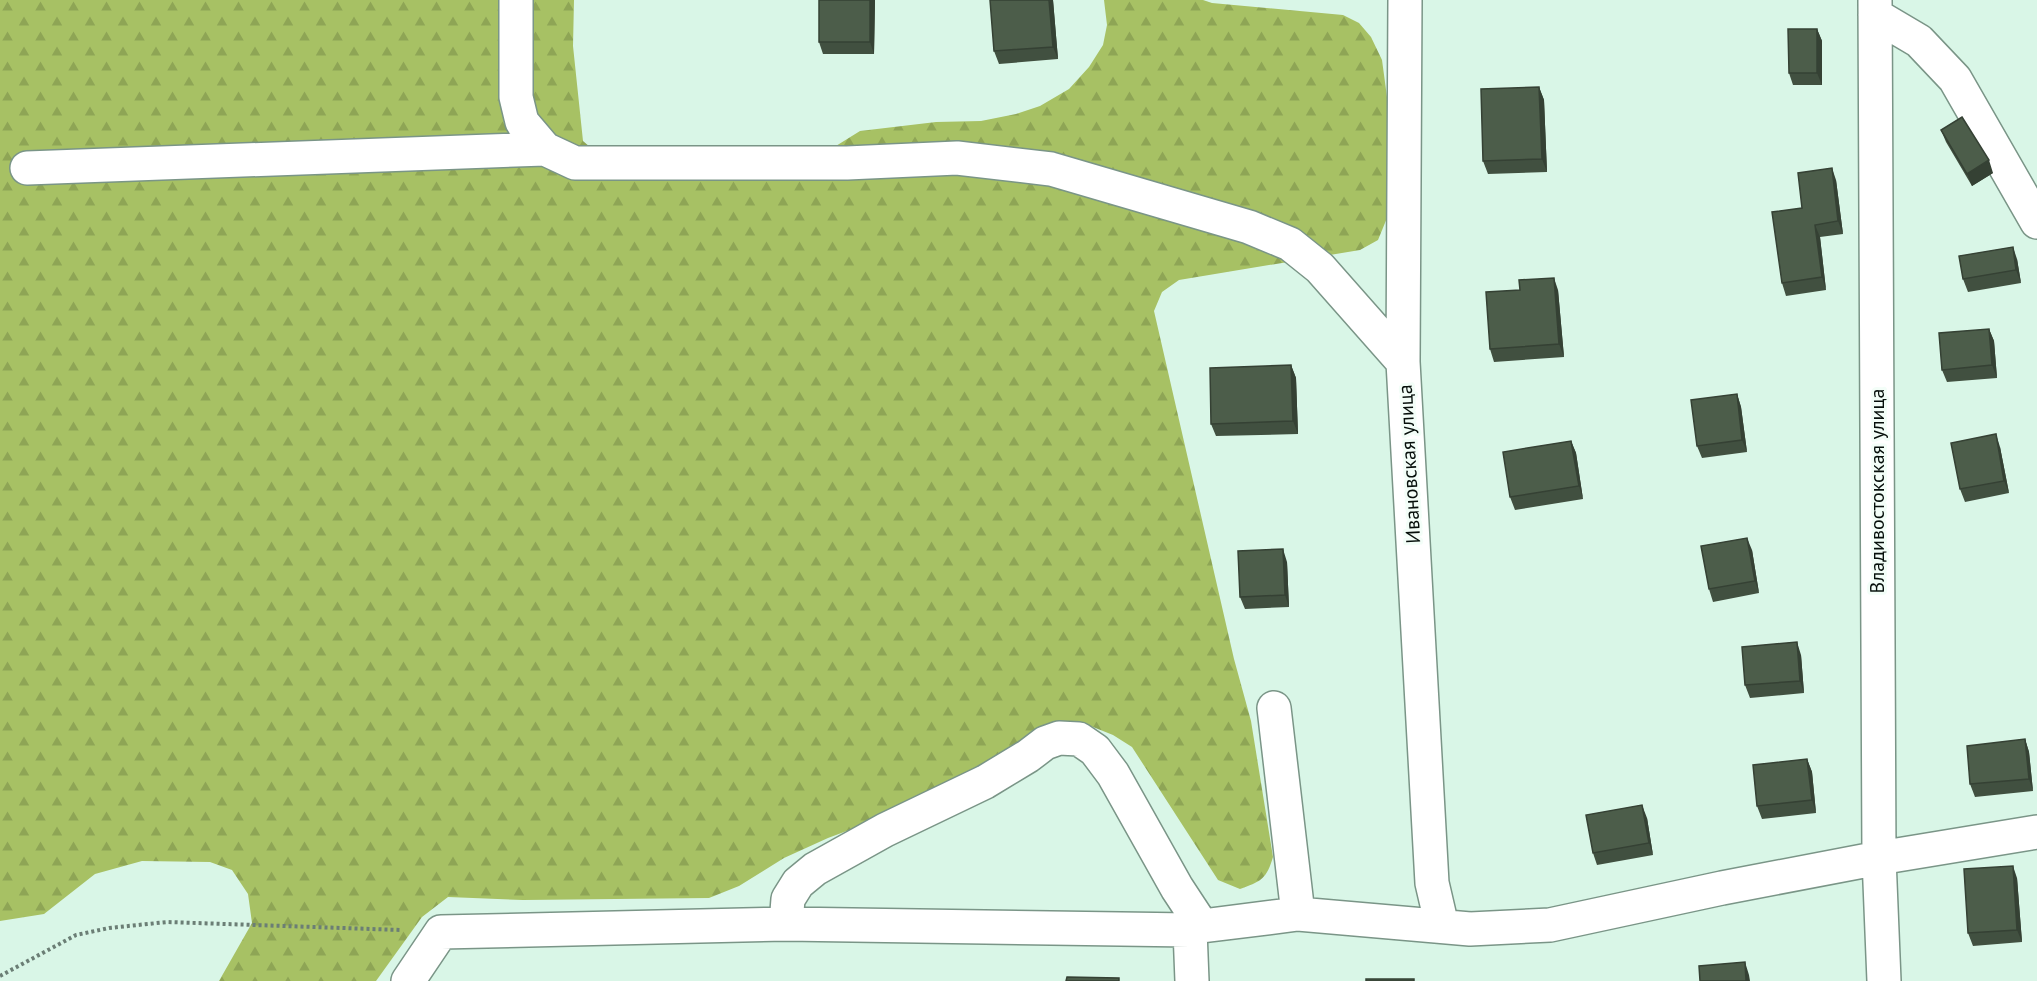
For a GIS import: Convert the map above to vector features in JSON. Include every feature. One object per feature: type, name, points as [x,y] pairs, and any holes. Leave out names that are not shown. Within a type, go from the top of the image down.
[{"type":"street","points":[[516,0],[516,97],[522,122],[545,149],[575,164],[846,163],[957,158],[1051,169],[1249,227],[1290,244],[1320,268],[1403,362]]},
{"type":"street","name":"Ивановская улица","points":[[1405,0],[1403,362],[1432,883],[1442,926]]},
{"type":"street","points":[[1875,7],[1919,41],[1955,79],[2037,222]]},
{"type":"street","name":"Владивостокская улица","points":[[1875,7],[1879,858],[1884,981]]},
{"type":"street","points":[[27,168],[545,149]]},
{"type":"street","points":[[1274,708],[1298,914]]},
{"type":"street","points":[[786,924],[788,899],[798,883],[815,869],[885,830],[985,782],[1045,743],[1059,738],[1079,739],[1095,750],[1113,774],[1177,888],[1196,928],[1192,981]]},
{"type":"street","points":[[408,981],[441,932],[786,924],[1196,928],[1298,914],[1470,929],[1550,925],[1722,888],[1879,858],[2037,832]]},
{"type":"path","points":[[0,976],[76,935],[109,928],[167,922],[441,932]]},
{"type":"green space","points":[[0,0],[574,0],[573,46],[583,141],[597,153],[823,154],[860,131],[936,122],[981,121],[1016,114],[1040,106],[1069,89],[1089,67],[1103,45],[1107,25],[1104,0],[1203,0],[1212,3],[1343,15],[1359,23],[1371,37],[1382,60],[1387,97],[1387,218],[1378,240],[1360,250],[1179,280],[1162,292],[1154,311],[1234,659],[1251,721],[1273,857],[1268,871],[1262,879],[1240,889],[1218,880],[1132,747],[1113,735],[1088,725],[1055,726],[895,813],[828,838],[784,858],[739,886],[709,898],[523,900],[448,897],[422,917],[376,981],[219,981],[252,923],[248,894],[232,870],[210,862],[142,861],[95,874],[44,914],[0,921]]},
{"type":"building","points":[[819,0],[870,0],[870,42],[819,42]]},
{"type":"building","points":[[990,0],[1049,0],[1053,47],[994,51]]},
{"type":"building","points":[[1788,29],[1817,29],[1817,73],[1789,73]]},
{"type":"building","points":[[1539,87],[1542,159],[1483,161],[1481,89]]},
{"type":"building","points":[[1962,117],[1989,160],[1967,174],[1941,130]]},
{"type":"building","points":[[1832,168],[1838,221],[1815,225],[1822,277],[1782,283],[1772,212],[1802,208],[1798,173]]},
{"type":"building","points":[[2013,247],[2016,270],[1963,279],[1959,256]]},
{"type":"building","points":[[1554,278],[1559,344],[1490,349],[1486,292],[1520,290],[1519,280]]},
{"type":"building","points":[[1989,329],[1992,365],[1942,370],[1939,333]]},
{"type":"building","points":[[1291,365],[1293,421],[1211,424],[1210,368]]},
{"type":"building","points":[[1737,394],[1742,440],[1697,446],[1691,400]]},
{"type":"building","points":[[1996,434],[2004,481],[1960,489],[1951,443]]},
{"type":"building","points":[[1571,441],[1579,486],[1510,497],[1503,452]]},
{"type":"building","points":[[1747,538],[1755,581],[1709,589],[1701,546]]},
{"type":"building","points":[[1283,549],[1285,595],[1240,597],[1238,551]]},
{"type":"building","points":[[1797,642],[1800,681],[1745,685],[1742,647]]},
{"type":"building","points":[[2025,739],[2029,779],[1970,784],[1967,746]]},
{"type":"building","points":[[1807,759],[1812,800],[1757,806],[1753,765]]},
{"type":"building","points":[[1642,805],[1649,843],[1593,853],[1586,815]]},
{"type":"building","points":[[2013,866],[2017,930],[1968,933],[1964,869]]},
{"type":"building","points":[[1745,962],[1746,981],[1700,981],[1699,966]]},
{"type":"building","points":[[1067,977],[1119,978],[1119,981],[1066,981]]},
{"type":"building","points":[[1366,979],[1414,979],[1414,981],[1366,981]]}]
